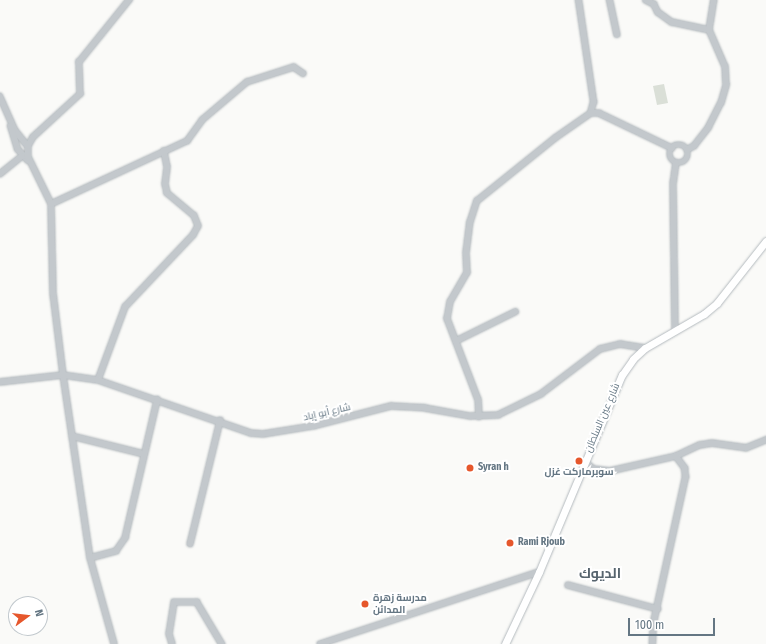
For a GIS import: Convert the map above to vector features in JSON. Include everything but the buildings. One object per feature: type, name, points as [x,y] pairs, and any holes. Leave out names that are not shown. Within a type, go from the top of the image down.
[{"type":"main road","name":"شارع عين السلطان","points":[[505,644],[538,572],[614,389],[633,359],[645,348],[675,328],[704,314],[717,303],[766,240]]},
{"type":"street","points":[[28,146],[33,137],[80,94],[79,62],[129,0]]},
{"type":"street","points":[[479,417],[478,400],[447,319],[447,313],[467,273],[466,253],[470,222],[477,201],[555,138],[591,112],[594,102],[578,0]]},
{"type":"street","points":[[610,0],[617,34]]},
{"type":"street","points":[[646,0],[654,4],[658,12],[672,22],[709,30]]},
{"type":"street","points":[[687,150],[694,146],[708,128],[721,103],[726,85],[725,67],[709,30],[714,0]]},
{"type":"street","points":[[51,204],[187,140],[202,120],[247,82],[294,67],[303,73]]},
{"type":"street","points":[[0,96],[10,120],[15,142],[22,156],[29,161]]},
{"type":"street","points":[[591,112],[598,113],[672,148],[680,145],[687,150]]},
{"type":"street","points":[[10,120],[28,146],[29,161],[51,204],[53,294],[63,375],[90,558],[114,644]]},
{"type":"street","points":[[672,148],[670,156],[676,163],[673,184],[675,328]]},
{"type":"street","points":[[676,163],[686,159],[687,150]]},
{"type":"street","points":[[98,380],[125,307],[193,235],[198,226],[194,216],[167,193],[165,184],[167,167],[164,151]]},
{"type":"street","points":[[0,174],[22,156]]},
{"type":"street","points":[[456,341],[515,312]]},
{"type":"street","name":"شارع أبو إياد","points":[[0,382],[63,375],[98,380],[251,433],[263,434],[313,426],[390,406],[425,408],[479,417],[498,415],[532,400],[600,349],[620,344],[645,348]]},
{"type":"street","points":[[90,558],[112,553],[120,547],[125,538],[157,400]]},
{"type":"street","points":[[190,544],[220,421]]},
{"type":"street","points":[[72,436],[144,454]]},
{"type":"street","points":[[584,462],[594,470],[610,471],[676,456],[706,444],[746,448],[766,440]]},
{"type":"street","points":[[653,644],[658,609],[686,477],[685,468],[676,456]]},
{"type":"street","points":[[320,644],[538,572]]},
{"type":"street","points":[[568,585],[658,609]]},
{"type":"street","points":[[172,644],[169,634],[174,602],[197,602],[222,644]]},
{"type":"shaded area","points":[[664,84],[668,103],[657,105],[653,86]]},
{"type":"place","name":"سوبرماركت غزل","points":[[579,461]]},
{"type":"place","name":"Syran h","points":[[470,468]]},
{"type":"place","name":"Rami Rjoub","points":[[510,543]]},
{"type":"place","name":"مدرسة زهرة المدائن","points":[[365,604]]},
{"type":"district","name":"الديوك","points":[[600,574]]}]
